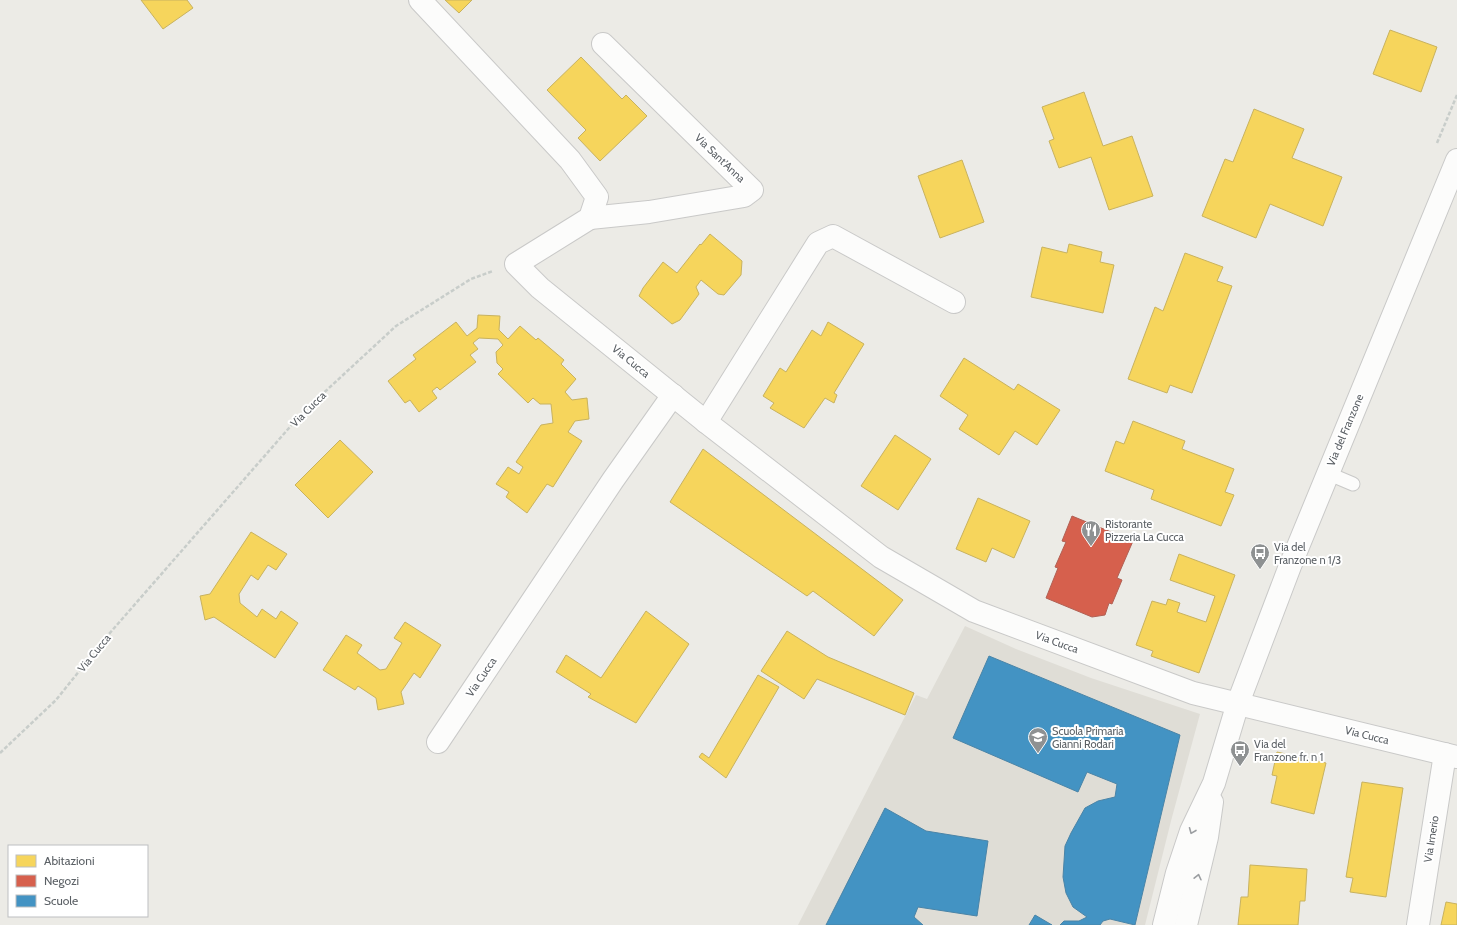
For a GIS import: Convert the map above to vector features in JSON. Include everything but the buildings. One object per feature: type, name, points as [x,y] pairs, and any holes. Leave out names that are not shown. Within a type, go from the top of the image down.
[{"type":"street","points":[[420,0],[570,160],[596,197],[590,218]]},
{"type":"street","name":"Via Sant'Anna","points":[[516,264],[590,218],[649,212],[744,196],[752,190],[603,44]]},
{"type":"street","name":"Via del Franzone","points":[[1214,783],[1238,703],[1327,473],[1457,160]]},
{"type":"street","points":[[706,422],[818,243],[833,236],[954,302]]},
{"type":"street","name":"Via Cucca","points":[[516,264],[540,288],[706,422],[881,557],[974,611],[1193,693],[1451,756]]},
{"type":"street","name":"Via Cucca","points":[[438,742],[613,480],[673,395]]},
{"type":"street","name":"Via Irnerio","points":[[1418,925],[1451,756]]},
{"type":"street","points":[[1164,925],[1177,873],[1191,831],[1214,783]]},
{"type":"street","points":[[1186,925],[1207,838],[1214,783]]},
{"type":"lane","points":[[1327,473],[1353,484]]},
{"type":"path","name":"Via Cucca","points":[[0,753],[56,700],[109,634],[303,412],[396,326],[471,278],[516,264]]},
{"type":"shaded area","name":"Scuola Primaria Gianni Rodari","points":[[965,626],[1016,649],[1091,678],[1200,714],[1145,925],[798,925],[916,695],[927,699]]},
{"type":"place","name":"Ristorante Pizzeria La Cucca","points":[[1091,547]]},
{"type":"place","name":"Via del Franzone n 1/3","points":[[1260,570]]},
{"type":"place","name":"Scuola Primaria Gianni Rodari","points":[[1038,754]]},
{"type":"place","name":"Via del Franzone fr. n 1","points":[[1240,767]]}]
